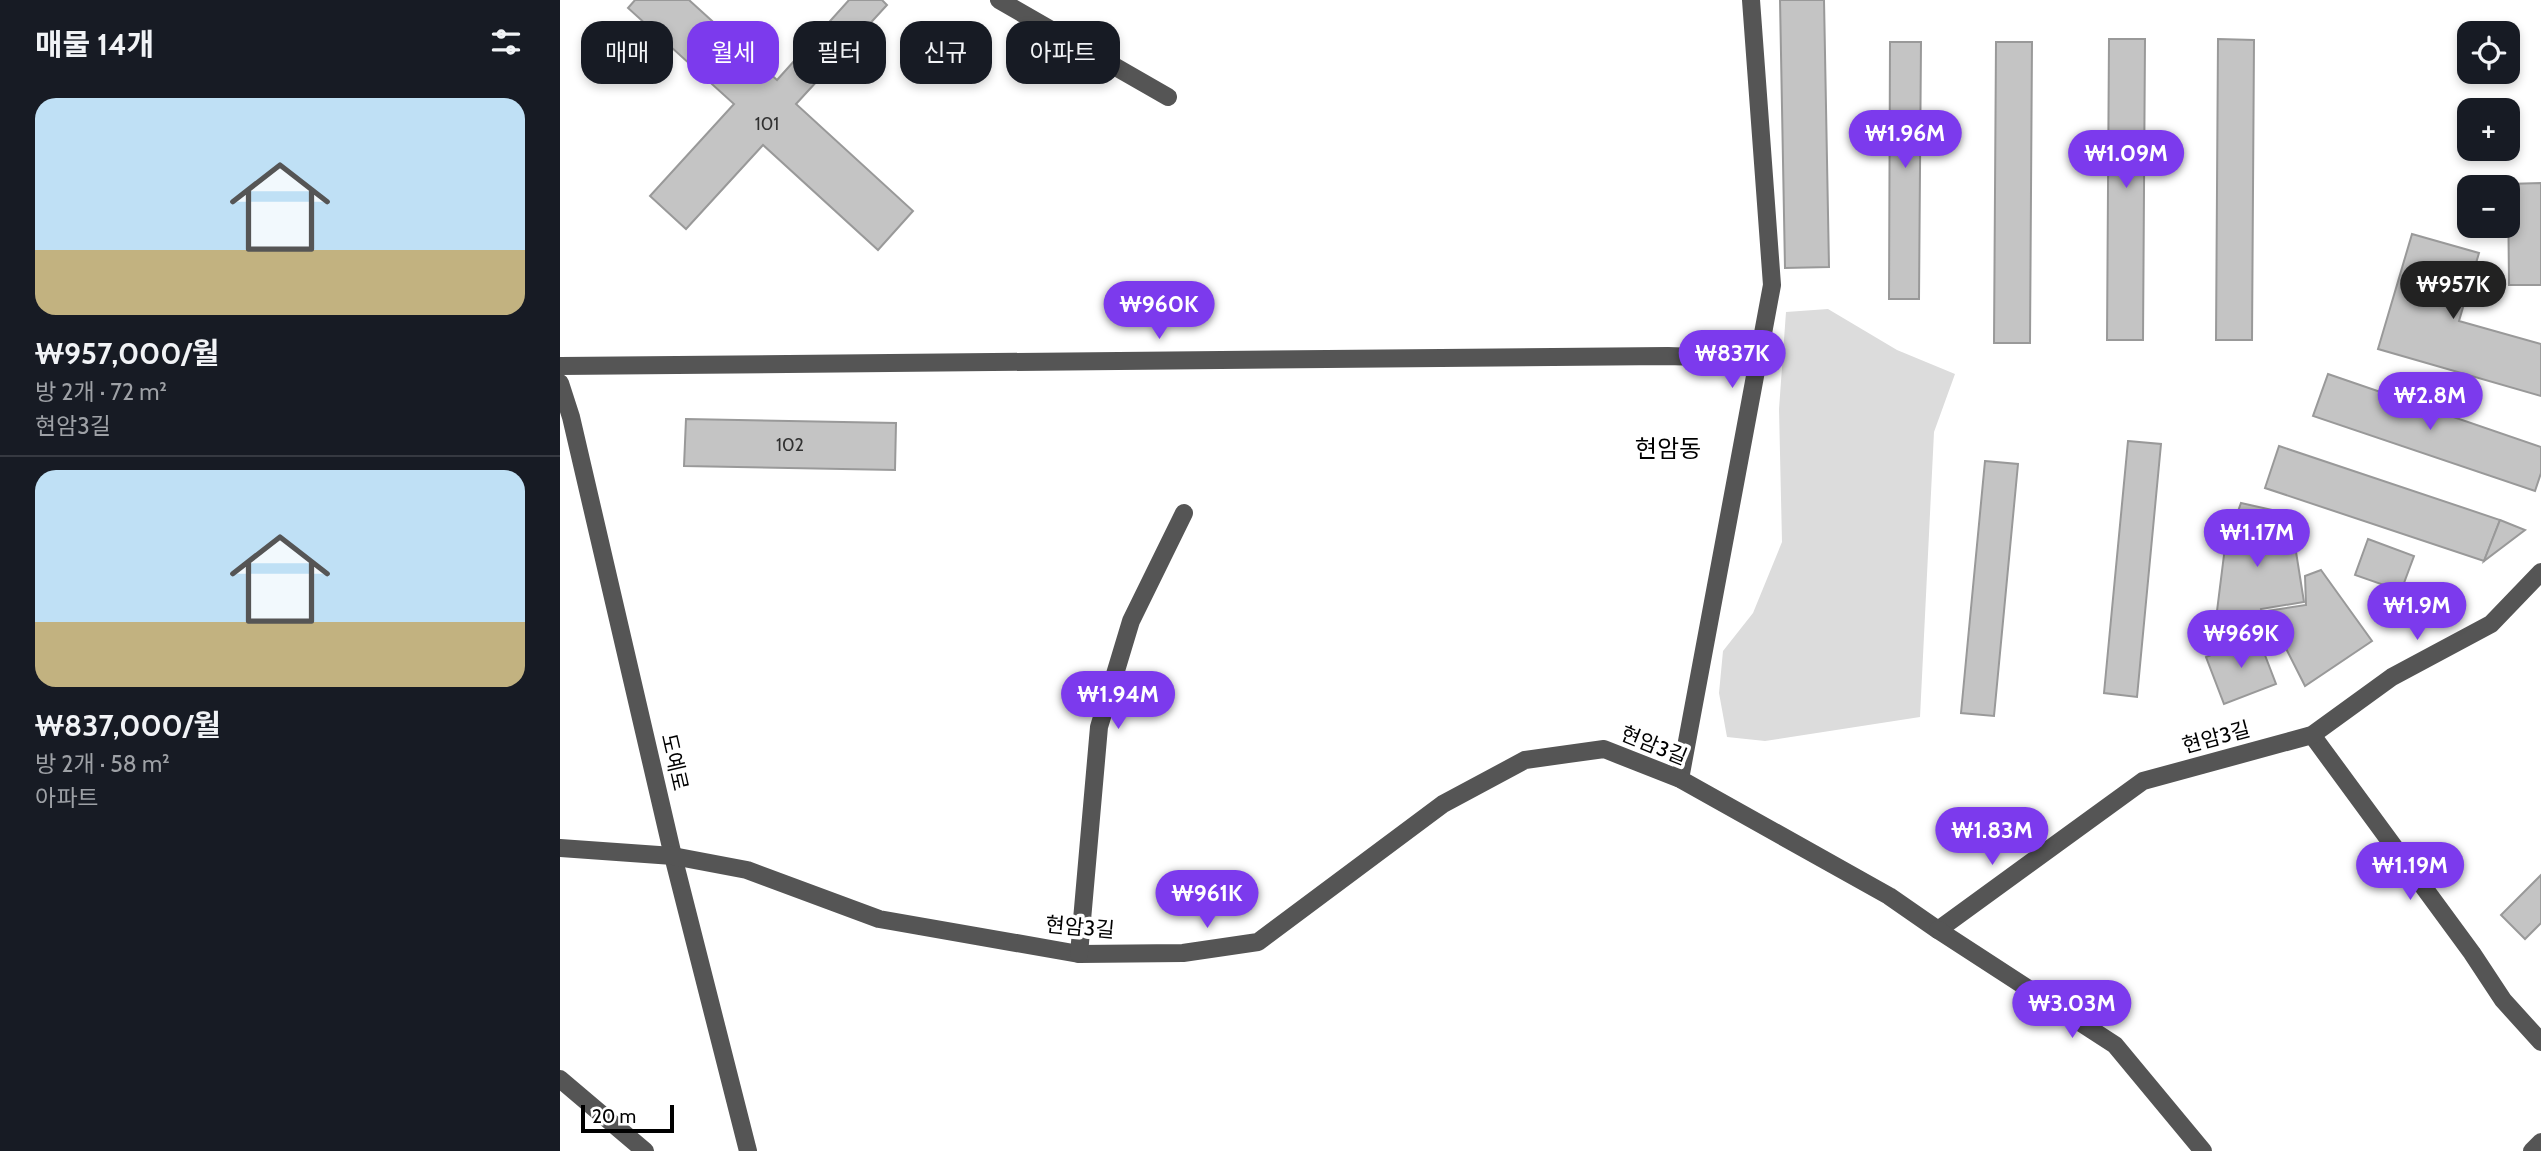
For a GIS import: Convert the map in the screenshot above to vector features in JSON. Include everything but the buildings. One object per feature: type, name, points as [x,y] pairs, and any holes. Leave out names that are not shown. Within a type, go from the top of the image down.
[{"type":"street","points":[[999,0],[1168,97]]},
{"type":"street","points":[[1680,779],[1772,285],[1751,0]]},
{"type":"street","points":[[560,366],[1668,356],[1757,359]]},
{"type":"street","name":"도예로","points":[[560,383],[571,417],[673,856],[748,1151]]},
{"type":"street","points":[[1079,954],[1099,727],[1130,621],[1184,513]]},
{"type":"street","name":"현암3길","points":[[560,848],[673,856],[747,870],[879,919],[1079,954],[1183,953],[1258,942],[1443,803],[1525,760],[1604,749],[1680,779],[1889,896],[1938,930],[2143,781],[2312,735],[2392,677],[2491,624],[2541,572]]},
{"type":"street","points":[[2312,735],[2472,953],[2503,1000],[2541,1042]]},
{"type":"street","points":[[1938,930],[2115,1045],[2203,1151]]},
{"type":"street","points":[[560,1079],[645,1151]]},
{"type":"street","points":[[2532,1151],[2541,1142]]},
{"type":"shaded area","points":[[1828,309],[1897,350],[1955,374],[1934,432],[1920,717],[1765,741],[1727,737],[1719,693],[1723,651],[1753,613],[1782,542],[1779,409],[1786,312]]},
{"type":"district","name":"현암동","points":[[1668,448]]}]
